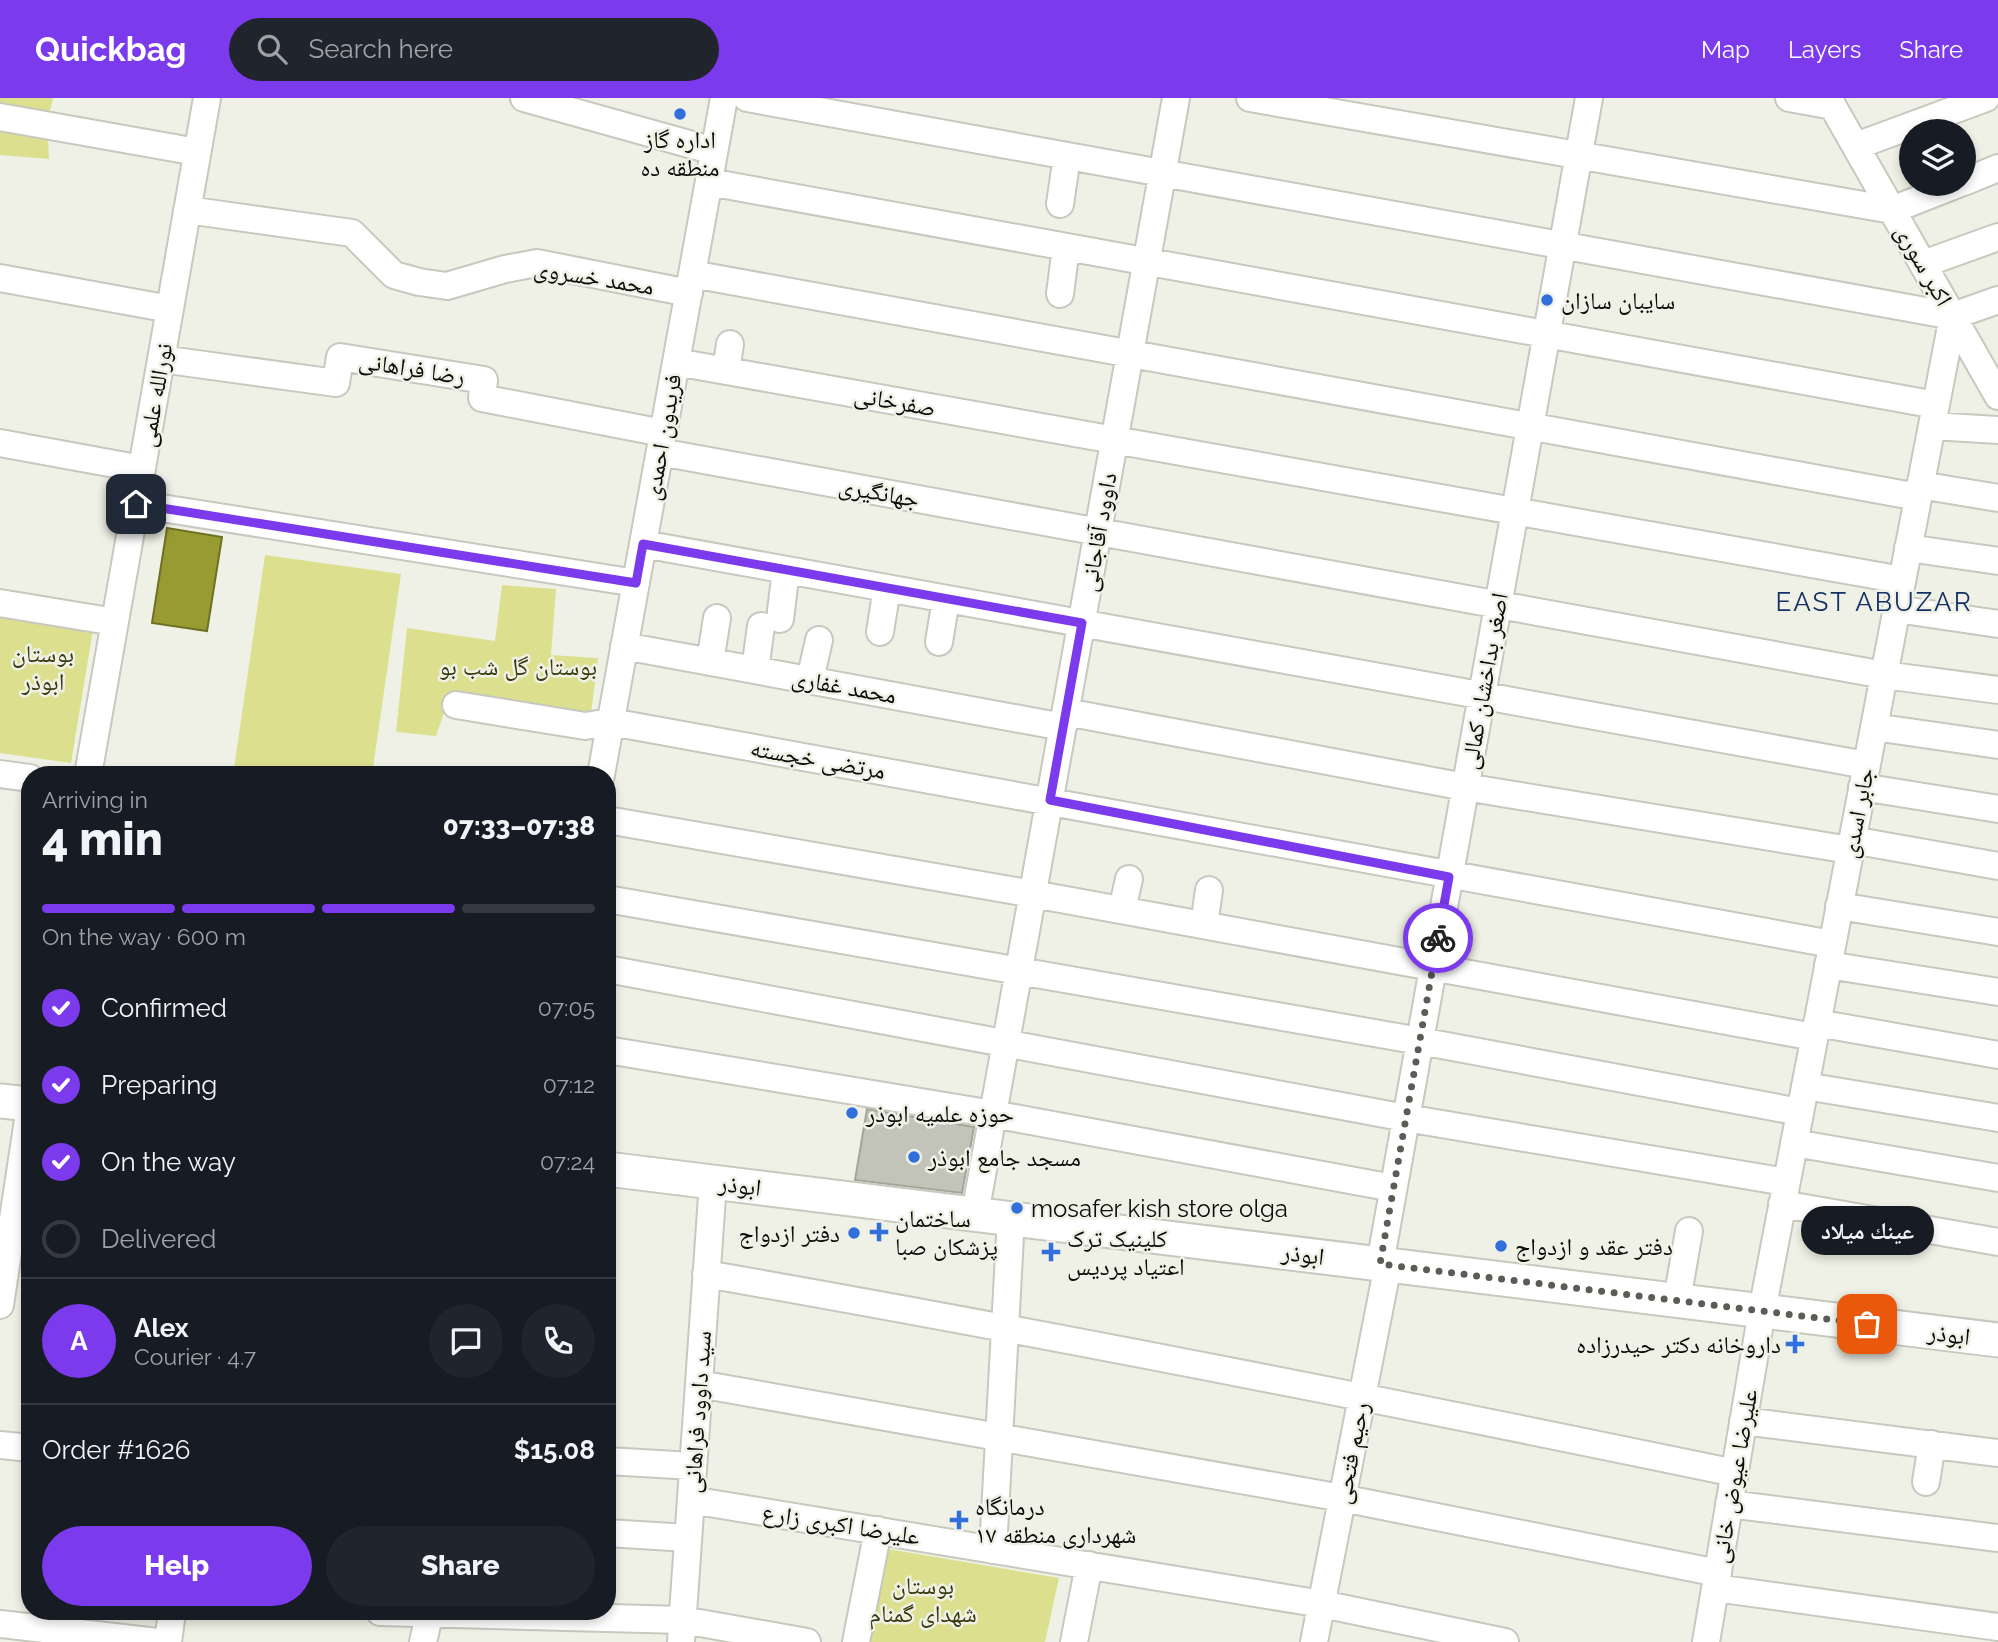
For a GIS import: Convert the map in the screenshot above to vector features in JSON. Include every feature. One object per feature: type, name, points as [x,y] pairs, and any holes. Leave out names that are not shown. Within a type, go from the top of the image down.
[{"type":"main road","points":[[0,1101],[21,1104]]},
{"type":"main road","name":"ابوذر","points":[[616,1170],[1998,1340]]},
{"type":"street","name":"نورالله علمی","points":[[90,766],[207,98]]},
{"type":"street","name":"فریدون احمدی","points":[[600,766],[598,724],[624,646],[724,98]]},
{"type":"street","points":[[747,98],[1952,316],[1998,300]]},
{"type":"street","name":"داوود آقاجانی","points":[[975,1214],[1176,98]]},
{"type":"street","points":[[1250,98],[1578,157],[1740,173],[1892,210],[1928,196]]},
{"type":"street","name":"اصغر بداخشان کمالی","points":[[1384,1264],[1393,1188],[1589,98]]},
{"type":"street","points":[[1789,98],[1831,102]]},
{"type":"street","points":[[1856,146],[1986,98]]},
{"type":"street","points":[[528,99],[714,151]]},
{"type":"street","name":"اکبر سوری","points":[[1831,102],[1952,316],[1995,383]]},
{"type":"street","points":[[0,117],[197,152]]},
{"type":"street","points":[[1060,204],[1068,156]]},
{"type":"street","points":[[1976,177],[1998,168]]},
{"type":"street","points":[[709,182],[1547,334],[1998,430]]},
{"type":"street","name":"محمد خسروی","points":[[187,210],[352,233],[379,257],[394,275],[419,282],[447,286],[505,269],[537,263],[690,284],[1130,354],[1530,427],[1919,491],[1998,498]]},
{"type":"street","points":[[1923,264],[1998,237]]},
{"type":"street","points":[[1060,293],[1066,247]]},
{"type":"street","points":[[0,278],[170,309]]},
{"type":"street","name":"جابر اسدی","points":[[1762,1311],[1952,316]]},
{"type":"street","points":[[726,371],[730,344]]},
{"type":"street","name":"رضا فراهانی","points":[[161,359],[336,383],[340,357],[485,380],[482,398],[661,443]]},
{"type":"street","name":"صفرخانی","points":[[676,362],[1902,580]]},
{"type":"street","points":[[0,443],[142,469]]},
{"type":"street","name":"جهانگیری","points":[[661,443],[1098,532],[1884,674],[1998,690]]},
{"type":"street","points":[[136,504],[636,583]]},
{"type":"street","points":[[643,544],[1482,696],[1864,776],[1998,808]]},
{"type":"street","points":[[1908,548],[1998,561]]},
{"type":"street","points":[[755,670],[786,570]]},
{"type":"street","points":[[880,632],[887,588]]},
{"type":"street","points":[[939,642],[946,599]]},
{"type":"street","points":[[0,603],[115,622]]},
{"type":"street","points":[[1896,609],[1998,624]]},
{"type":"street","points":[[709,662],[717,618]]},
{"type":"street","points":[[810,680],[819,640]]},
{"type":"street","name":"محمد غفاری","points":[[624,646],[810,680],[1465,787],[1998,866]]},
{"type":"street","name":"مرتضی خجسته","points":[[456,705],[598,724],[1050,800],[1449,877],[1998,992]]},
{"type":"street","points":[[1874,727],[1998,745]]},
{"type":"street","points":[[0,774],[21,777]]},
{"type":"street","points":[[616,822],[1433,967],[1816,1030],[1998,1055]]},
{"type":"street","points":[[1122,910],[1129,879]]},
{"type":"street","points":[[1204,925],[1209,890]]},
{"type":"street","points":[[616,901],[1420,1041],[1800,1112]]},
{"type":"street","points":[[1839,906],[1998,932]]},
{"type":"street","points":[[616,970],[1406,1118],[1784,1193],[1998,1242]]},
{"type":"street","points":[[616,1051],[993,1114],[1393,1188]]},
{"type":"street","points":[[1805,1086],[1998,1118]]},
{"type":"street","points":[[1794,1143],[1998,1178]]},
{"type":"street","points":[[8,1282],[21,1178]]},
{"type":"street","name":"سید داوود فراهانی","points":[[682,1631],[713,1182]]},
{"type":"street","points":[[993,1550],[1011,1218]]},
{"type":"street","points":[[1677,1300],[1689,1231]]},
{"type":"street","name":"رحیم فتحی","points":[[1314,1642],[1362,1395],[1384,1264]]},
{"type":"street","points":[[706,1274],[1005,1326],[1362,1395],[1734,1473]]},
{"type":"street","name":"علیرضا عیوض خانی","points":[[1706,1642],[1762,1311]]},
{"type":"street","points":[[699,1384],[1342,1498],[1717,1580],[1998,1627]]},
{"type":"street","points":[[1743,1421],[1998,1453]]},
{"type":"street","points":[[1926,1482],[1932,1444]]},
{"type":"street","points":[[0,1445],[21,1447]]},
{"type":"street","points":[[616,1462],[693,1466]]},
{"type":"street","name":"علیرضا اکبری زارع","points":[[691,1500],[1322,1604],[1505,1642]]},
{"type":"street","points":[[1729,1504],[1998,1538]]},
{"type":"street","points":[[856,1642],[878,1530]]},
{"type":"street","points":[[616,1534],[688,1538]]},
{"type":"street","points":[[1074,1642],[1089,1565]]},
{"type":"street","points":[[168,1642],[171,1620]]},
{"type":"street","points":[[423,1642],[428,1620]]},
{"type":"street","points":[[536,1620],[807,1642]]},
{"type":"street","points":[[0,1624],[158,1642]]},
{"type":"green space","points":[[0,98],[53,98],[50,111],[0,103]]},
{"type":"green space","points":[[0,129],[48,138],[49,159],[0,155]]},
{"type":"green space","points":[[265,555],[401,574],[373,766],[234,766]]},
{"type":"green space","name":"بوستان گل شب بو","points":[[502,585],[556,589],[551,655],[598,658],[591,714],[465,692],[450,696],[436,736],[396,732],[407,628],[495,641]]},
{"type":"green space","name":"بوستان ابوذر","points":[[0,614],[93,630],[71,763],[0,753]]},
{"type":"green space","name":"بوستان شهدای گمنام","points":[[888,1549],[1059,1578],[1045,1642],[871,1642]]},
{"type":"shaded area","points":[[167,528],[222,537],[207,631],[152,623]]},
{"type":"building","name":"مسجد جامع ابوذر","points":[[867,1109],[974,1127],[962,1193],[855,1180]]},
{"type":"way so far","points":[[1438,938],[1380,1264],[1867,1324]]},
{"type":"place","name":"اداره گاز منطقه ده","points":[[680,114]]},
{"type":"place","name":"سایبان سازان","points":[[1547,300]]},
{"type":"place","name":"حوزه علمیه ابوذر","points":[[852,1113]]},
{"type":"place","name":"مسجد جامع ابوذر","points":[[914,1157]]},
{"type":"place","name":"mosafer kish store olga","points":[[1017,1208]]},
{"type":"place","name":"ساختمان پزشکان صبا","points":[[879,1232]]},
{"type":"place","name":"دفتر ازدواج","points":[[854,1233]]},
{"type":"place","name":"دفتر عقد و ازدواج","points":[[1501,1246]]},
{"type":"place","name":"کلینیک ترک اعتیاد پردیس","points":[[1051,1252]]},
{"type":"place","name":"عينك ميلاد","points":[[1867,1324]]},
{"type":"place","name":"داروخانه دکتر حیدرزاده","points":[[1795,1344]]},
{"type":"place","name":"درمانگاه شهرداری منطقه ۱۷","points":[[959,1520]]},
{"type":"district","name":"EAST ABUZAR","points":[[1874,602]]},
{"type":"route","points":[[136,504],[636,583],[643,544],[1082,623],[1050,800],[1449,877],[1438,938]]}]
